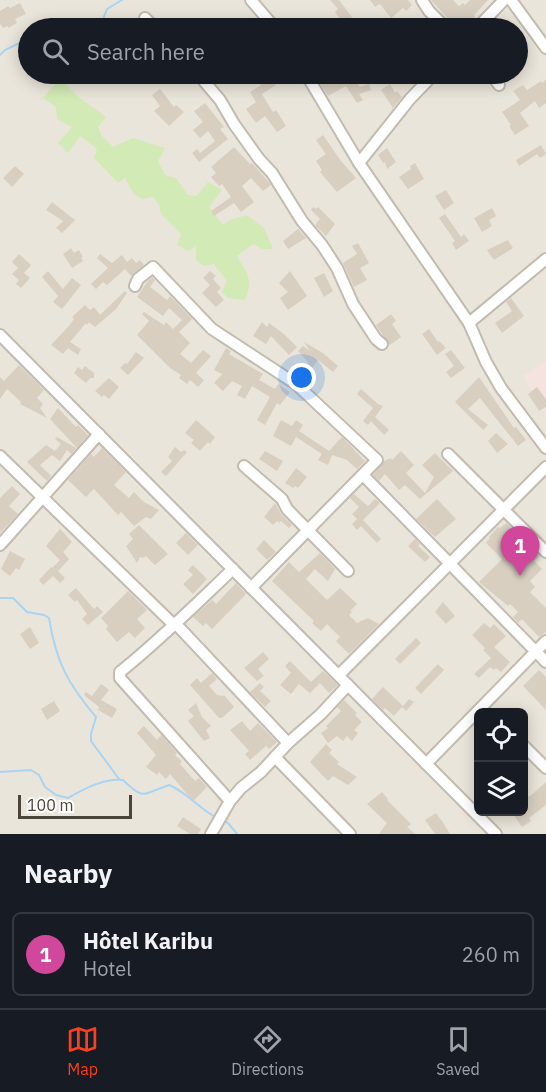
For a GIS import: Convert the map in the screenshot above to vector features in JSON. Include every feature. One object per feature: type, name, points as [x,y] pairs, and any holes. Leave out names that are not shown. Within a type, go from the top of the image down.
[{"type":"street","points":[[251,0],[266,18]]},
{"type":"street","points":[[422,0],[436,18]]},
{"type":"street","points":[[487,18],[504,0]]},
{"type":"street","points":[[511,0],[524,18]]},
{"type":"street","points":[[528,23],[546,48]]},
{"type":"street","points":[[206,84],[220,100],[245,140],[272,173],[302,221],[322,245],[337,268],[353,304],[376,339],[382,344]]},
{"type":"street","points":[[312,84],[359,163],[469,323],[496,380],[546,448]]},
{"type":"street","points":[[359,163],[424,84]]},
{"type":"street","points":[[469,323],[546,259]]},
{"type":"street","points":[[135,286],[138,279],[153,267],[212,329],[296,384],[377,460],[251,588]]},
{"type":"street","points":[[0,335],[494,833]]},
{"type":"street","points":[[0,545],[99,434]]},
{"type":"street","points":[[448,454],[546,552]]},
{"type":"street","points":[[0,456],[174,624],[288,742]]},
{"type":"street","points":[[244,466],[282,499],[287,509],[348,571]]},
{"type":"street","points":[[339,675],[546,467]]},
{"type":"street","points":[[363,475],[546,662]]},
{"type":"street","points":[[230,801],[119,676],[120,672],[156,644],[233,569]]},
{"type":"street","points":[[487,708],[546,641]]},
{"type":"street","points":[[214,830],[230,801],[241,788],[261,772],[288,742],[321,714],[348,685]]},
{"type":"street","points":[[426,764],[474,720]]},
{"type":"street","points":[[528,750],[546,768]]},
{"type":"street","points":[[275,757],[350,834]]},
{"type":"shaded area","points":[[0,0],[546,0],[546,834],[0,834]]},
{"type":"shaded area","points":[[546,362],[546,416],[523,376]]},
{"type":"green space","points":[[56,84],[66,84],[76,95],[106,117],[98,127],[101,135],[113,147],[133,138],[165,148],[158,161],[165,175],[176,178],[188,195],[197,196],[208,182],[222,190],[209,207],[223,225],[230,220],[247,215],[264,228],[273,249],[262,249],[253,244],[237,256],[249,282],[245,300],[228,298],[222,292],[227,281],[214,264],[203,266],[196,260],[196,246],[188,251],[177,245],[181,234],[161,214],[159,205],[153,197],[142,199],[133,193],[125,178],[118,183],[94,158],[97,149],[80,136],[68,153],[58,143],[72,127],[57,119],[56,107],[43,98]]},
{"type":"building","points":[[330,0],[339,0],[352,17],[340,18],[335,12],[338,9]]},
{"type":"building","points":[[370,0],[408,0],[412,5],[406,11],[403,8],[391,18],[380,4],[375,7]]},
{"type":"building","points":[[431,0],[453,0],[459,6],[463,3],[465,5],[470,0],[488,0],[474,18],[447,18]]},
{"type":"building","points":[[20,3],[26,14],[15,19],[17,23],[3,28],[0,24],[0,11]]},
{"type":"building","points":[[546,80],[546,103],[539,108],[535,101],[520,113],[529,126],[515,135],[502,112],[520,100],[513,91],[523,85],[527,90]]},
{"type":"building","points":[[320,84],[358,84],[360,87],[369,84],[371,90],[359,94],[363,100],[357,103],[346,86],[328,96]]},
{"type":"building","points":[[390,84],[395,93],[397,91],[402,97],[393,108],[381,90]]},
{"type":"building","points":[[261,85],[276,85],[262,94],[273,112],[276,110],[286,126],[277,132],[265,116],[256,123],[246,109],[256,102],[250,92]]},
{"type":"building","points":[[160,89],[174,107],[176,105],[184,112],[169,126],[154,111],[160,106],[152,95]]},
{"type":"building","points":[[205,103],[224,127],[220,129],[228,139],[199,162],[192,153],[197,149],[200,153],[215,141],[208,131],[200,138],[193,130],[203,122],[194,111]]},
{"type":"building","points":[[323,135],[356,178],[337,192],[320,172],[322,170],[316,161],[326,154],[316,140]]},
{"type":"building","points":[[541,145],[546,154],[540,158],[537,154],[519,166],[516,160]]},
{"type":"building","points":[[234,147],[271,185],[263,191],[251,178],[242,186],[254,202],[241,212],[234,203],[214,216],[211,211],[231,197],[222,184],[219,186],[211,177],[216,173],[211,167]]},
{"type":"building","points":[[387,148],[396,162],[387,169],[385,162],[383,163],[378,155]]},
{"type":"building","points":[[415,163],[424,179],[408,189],[399,177],[411,169],[410,166]]},
{"type":"building","points":[[15,166],[24,174],[12,187],[3,178]]},
{"type":"building","points":[[446,190],[454,203],[444,210],[435,196]]},
{"type":"building","points":[[52,202],[75,220],[62,233],[56,228],[63,221],[46,210]]},
{"type":"building","points":[[313,207],[316,209],[318,207],[335,224],[326,236],[315,225],[320,219],[311,210]]},
{"type":"building","points":[[492,208],[496,216],[489,220],[492,226],[482,232],[474,218]]},
{"type":"building","points":[[445,214],[461,237],[464,234],[469,241],[456,250],[452,243],[455,241],[439,218]]},
{"type":"building","points":[[298,229],[306,238],[288,249],[283,241]]},
{"type":"building","points":[[508,240],[513,248],[494,260],[487,250]]},
{"type":"building","points":[[358,243],[369,263],[360,268],[367,280],[354,287],[343,263],[357,254],[352,246]]},
{"type":"building","points":[[71,248],[74,253],[79,250],[83,257],[81,258],[83,261],[72,268],[63,254]]},
{"type":"building","points":[[19,254],[31,265],[24,273],[30,278],[21,288],[16,284],[19,280],[12,274],[18,268],[12,262]]},
{"type":"building","points":[[100,254],[112,263],[122,255],[127,262],[132,258],[136,263],[140,260],[144,265],[131,276],[125,269],[107,285],[103,282],[96,289],[91,284],[108,268],[97,258]]},
{"type":"building","points":[[48,271],[63,289],[72,278],[81,285],[62,309],[53,302],[58,296],[42,277]]},
{"type":"building","points":[[210,271],[216,276],[213,279],[221,288],[217,292],[224,300],[216,307],[202,293],[210,285],[203,278]]},
{"type":"building","points":[[290,271],[307,296],[288,310],[280,298],[288,292],[279,283]]},
{"type":"building","points":[[324,273],[333,291],[324,297],[314,278]]},
{"type":"building","points":[[152,277],[155,280],[150,287],[167,300],[170,296],[192,319],[179,332],[190,343],[180,354],[191,363],[203,350],[211,356],[196,373],[204,380],[198,387],[190,380],[187,384],[179,378],[181,375],[170,368],[137,335],[149,321],[142,314],[144,312],[164,325],[166,322],[173,329],[182,320],[169,308],[163,316],[137,297]]},
{"type":"building","points":[[125,291],[127,293],[116,309],[95,327],[89,322],[87,325],[86,323],[70,342],[81,349],[78,355],[68,348],[63,354],[51,345],[74,319],[72,317],[85,305],[90,310],[94,307],[100,315]]},
{"type":"building","points":[[511,298],[524,316],[502,333],[495,323],[512,311],[506,302]]},
{"type":"building","points":[[391,314],[396,321],[392,324],[401,337],[390,345],[376,325]]},
{"type":"building","points":[[262,322],[267,327],[269,323],[297,347],[289,355],[271,336],[266,344],[253,336]]},
{"type":"building","points":[[429,329],[438,342],[446,348],[437,355],[422,334]]},
{"type":"building","points":[[304,342],[323,353],[338,366],[333,372],[318,360],[312,368],[307,364],[308,362],[298,351],[303,346],[310,351]]},
{"type":"building","points":[[226,348],[231,351],[229,354],[263,374],[259,380],[275,389],[278,384],[290,392],[280,405],[277,403],[265,425],[257,420],[270,397],[252,386],[245,399],[237,395],[242,386],[232,381],[223,391],[214,383],[222,374],[214,370]]},
{"type":"building","points":[[451,350],[465,368],[451,378],[446,372],[454,366],[445,354]]},
{"type":"building","points":[[136,352],[144,358],[128,375],[120,368],[125,363],[127,364]]},
{"type":"building","points":[[19,365],[44,390],[37,398],[43,404],[40,408],[47,418],[20,404],[21,402],[7,389],[0,399],[0,377],[4,381]]},
{"type":"building","points":[[85,366],[94,373],[94,378],[90,378],[86,383],[74,373],[78,367],[82,370]]},
{"type":"building","points":[[479,377],[514,428],[516,427],[526,440],[518,446],[480,398],[468,409],[488,425],[483,430],[455,402]]},
{"type":"building","points":[[109,378],[119,387],[109,399],[95,391]]},
{"type":"building","points":[[537,387],[546,399],[546,407],[539,411],[528,394]]},
{"type":"building","points":[[361,389],[383,406],[375,417],[389,430],[384,435],[371,421],[368,425],[363,421],[373,408],[357,394]]},
{"type":"building","points":[[58,408],[76,427],[78,425],[88,435],[77,448],[50,419]]},
{"type":"building","points":[[196,420],[215,437],[200,451],[191,443],[194,440],[185,433]]},
{"type":"building","points":[[281,420],[292,426],[296,420],[303,425],[299,431],[329,451],[342,437],[365,461],[357,469],[347,460],[332,455],[328,465],[318,460],[322,454],[296,437],[291,446],[273,436]]},
{"type":"building","points":[[496,433],[508,444],[497,453],[488,441]]},
{"type":"building","points":[[57,437],[76,448],[71,454],[67,450],[60,461],[52,455],[40,465],[51,476],[47,481],[27,462],[46,445],[55,451],[61,444],[55,439]]},
{"type":"building","points":[[175,447],[181,452],[184,450],[187,452],[166,476],[161,472],[172,461],[168,457]]},
{"type":"building","points":[[102,448],[126,472],[114,485],[129,498],[134,492],[144,502],[159,510],[151,519],[146,517],[134,526],[121,512],[118,515],[94,489],[86,497],[68,480],[91,454],[94,457]]},
{"type":"building","points":[[265,451],[283,461],[277,471],[259,459]]},
{"type":"building","points":[[401,451],[414,465],[406,473],[425,493],[434,477],[422,465],[435,453],[453,471],[420,499],[405,485],[399,490],[385,474],[379,481],[373,475],[384,461],[391,458],[392,460]]},
{"type":"building","points":[[296,468],[307,477],[298,488],[295,486],[293,488],[285,483]]},
{"type":"building","points":[[12,486],[20,494],[9,506],[18,514],[0,533],[0,498]]},
{"type":"building","points":[[354,494],[368,506],[375,499],[380,503],[363,520],[381,539],[377,543],[361,526],[357,530],[352,524],[357,519],[352,514],[359,507],[350,498]]},
{"type":"building","points":[[437,499],[456,519],[435,537],[416,519]]},
{"type":"building","points":[[275,503],[281,514],[292,525],[289,528],[281,521],[273,525],[264,517]]},
{"type":"building","points":[[506,523],[539,556],[534,561],[542,569],[530,581],[535,587],[530,592],[546,608],[546,632],[539,637],[522,619],[518,623],[513,617],[518,612],[510,604],[508,606],[479,582],[502,559],[486,543],[498,527]]},
{"type":"building","points":[[139,525],[168,554],[155,565],[146,556],[140,557],[137,563],[126,546],[133,539],[129,534]]},
{"type":"building","points":[[60,529],[72,542],[63,552],[69,559],[58,571],[65,578],[60,583],[53,576],[43,585],[39,580],[60,560],[46,546]]},
{"type":"building","points":[[186,533],[198,545],[188,555],[176,543]]},
{"type":"building","points":[[415,539],[420,544],[418,546],[430,557],[425,562],[408,546]]},
{"type":"building","points":[[264,540],[276,552],[267,560],[256,549]]},
{"type":"building","points":[[10,551],[25,559],[19,570],[16,568],[10,576],[1,569]]},
{"type":"building","points":[[320,553],[335,569],[328,581],[315,569],[306,579],[327,600],[340,588],[357,604],[349,615],[357,623],[368,618],[379,624],[349,654],[336,641],[340,637],[327,624],[321,631],[312,623],[314,621],[272,581],[289,562],[299,572]]},
{"type":"building","points":[[193,565],[207,579],[193,594],[183,584],[193,575],[188,570]]},
{"type":"building","points":[[236,583],[246,594],[212,629],[206,623],[203,626],[193,617],[212,600],[216,604]]},
{"type":"building","points":[[76,588],[94,609],[97,606],[103,612],[88,625],[82,619],[87,614],[77,600],[75,602],[68,595]]},
{"type":"building","points":[[128,591],[147,610],[137,619],[145,628],[135,638],[129,632],[117,642],[106,629],[108,626],[101,618]]},
{"type":"building","points":[[443,602],[455,616],[446,624],[435,612]]},
{"type":"building","points":[[484,623],[490,628],[494,624],[506,636],[494,647],[510,662],[501,672],[490,667],[479,678],[474,674],[491,658],[472,635]]},
{"type":"building","points":[[30,627],[39,643],[30,649],[20,634]]},
{"type":"building","points":[[416,638],[421,643],[400,664],[395,659]]},
{"type":"building","points":[[263,652],[269,659],[258,669],[264,676],[257,681],[244,668]]},
{"type":"building","points":[[290,661],[311,682],[323,671],[338,685],[329,693],[320,683],[310,693],[299,684],[291,694],[280,685],[291,673],[285,666]]},
{"type":"building","points":[[438,664],[444,670],[421,694],[415,688]]},
{"type":"building","points":[[539,670],[546,677],[546,710],[523,686]]},
{"type":"building","points":[[212,673],[217,679],[209,686],[217,695],[225,696],[234,707],[222,718],[219,718],[190,685],[197,678],[201,683]]},
{"type":"building","points":[[260,683],[264,687],[260,691],[271,701],[265,707],[250,692]]},
{"type":"building","points":[[101,684],[109,690],[101,700],[117,709],[112,718],[98,710],[99,707],[84,695],[86,692],[92,696]]},
{"type":"building","points":[[383,687],[403,706],[409,699],[414,702],[406,711],[402,707],[394,716],[385,708],[383,710],[372,699]]},
{"type":"building","points":[[344,700],[357,713],[355,715],[362,722],[354,730],[358,733],[352,741],[347,736],[343,741],[337,736],[328,743],[321,733],[328,728],[326,726],[341,711],[337,707]]},
{"type":"building","points":[[54,701],[60,711],[47,720],[41,709]]},
{"type":"building","points":[[196,703],[202,717],[211,726],[206,730],[210,738],[204,741],[188,721],[194,716],[188,710]]},
{"type":"building","points":[[242,721],[250,731],[258,723],[277,742],[269,749],[266,746],[250,760],[245,754],[249,751],[230,730]]},
{"type":"building","points":[[144,726],[157,740],[161,735],[177,753],[175,755],[182,761],[180,764],[195,781],[199,778],[207,787],[193,801],[170,774],[166,779],[159,772],[157,775],[146,767],[156,755],[137,733]]},
{"type":"building","points":[[326,744],[332,750],[329,753],[339,762],[337,764],[357,777],[348,785],[333,776],[328,781],[310,762]]},
{"type":"building","points":[[546,782],[546,805],[529,818],[531,821],[522,827],[514,816],[528,816],[529,797]]},
{"type":"building","points":[[382,792],[411,824],[407,827],[415,834],[379,834],[387,823],[367,804]]},
{"type":"building","points":[[436,813],[450,834],[435,834],[425,820]]},
{"type":"building","points":[[183,817],[201,829],[198,834],[190,834],[177,826]]},
{"type":"waterway","points":[[103,18],[107,9],[122,0]]},
{"type":"waterway","points":[[0,55],[18,44]]},
{"type":"waterway","points":[[0,598],[13,598],[27,612],[49,618],[55,647],[65,672],[96,717],[91,741],[119,779]]},
{"type":"waterway","points":[[0,772],[31,770],[39,775],[45,787],[56,795],[68,798],[108,781],[123,780],[135,791],[144,794],[169,785],[217,818]]},
{"type":"waterway","points":[[222,820],[228,823],[237,834]]},
{"type":"place","name":"Hôtel Karibu","points":[[520,576]]}]
